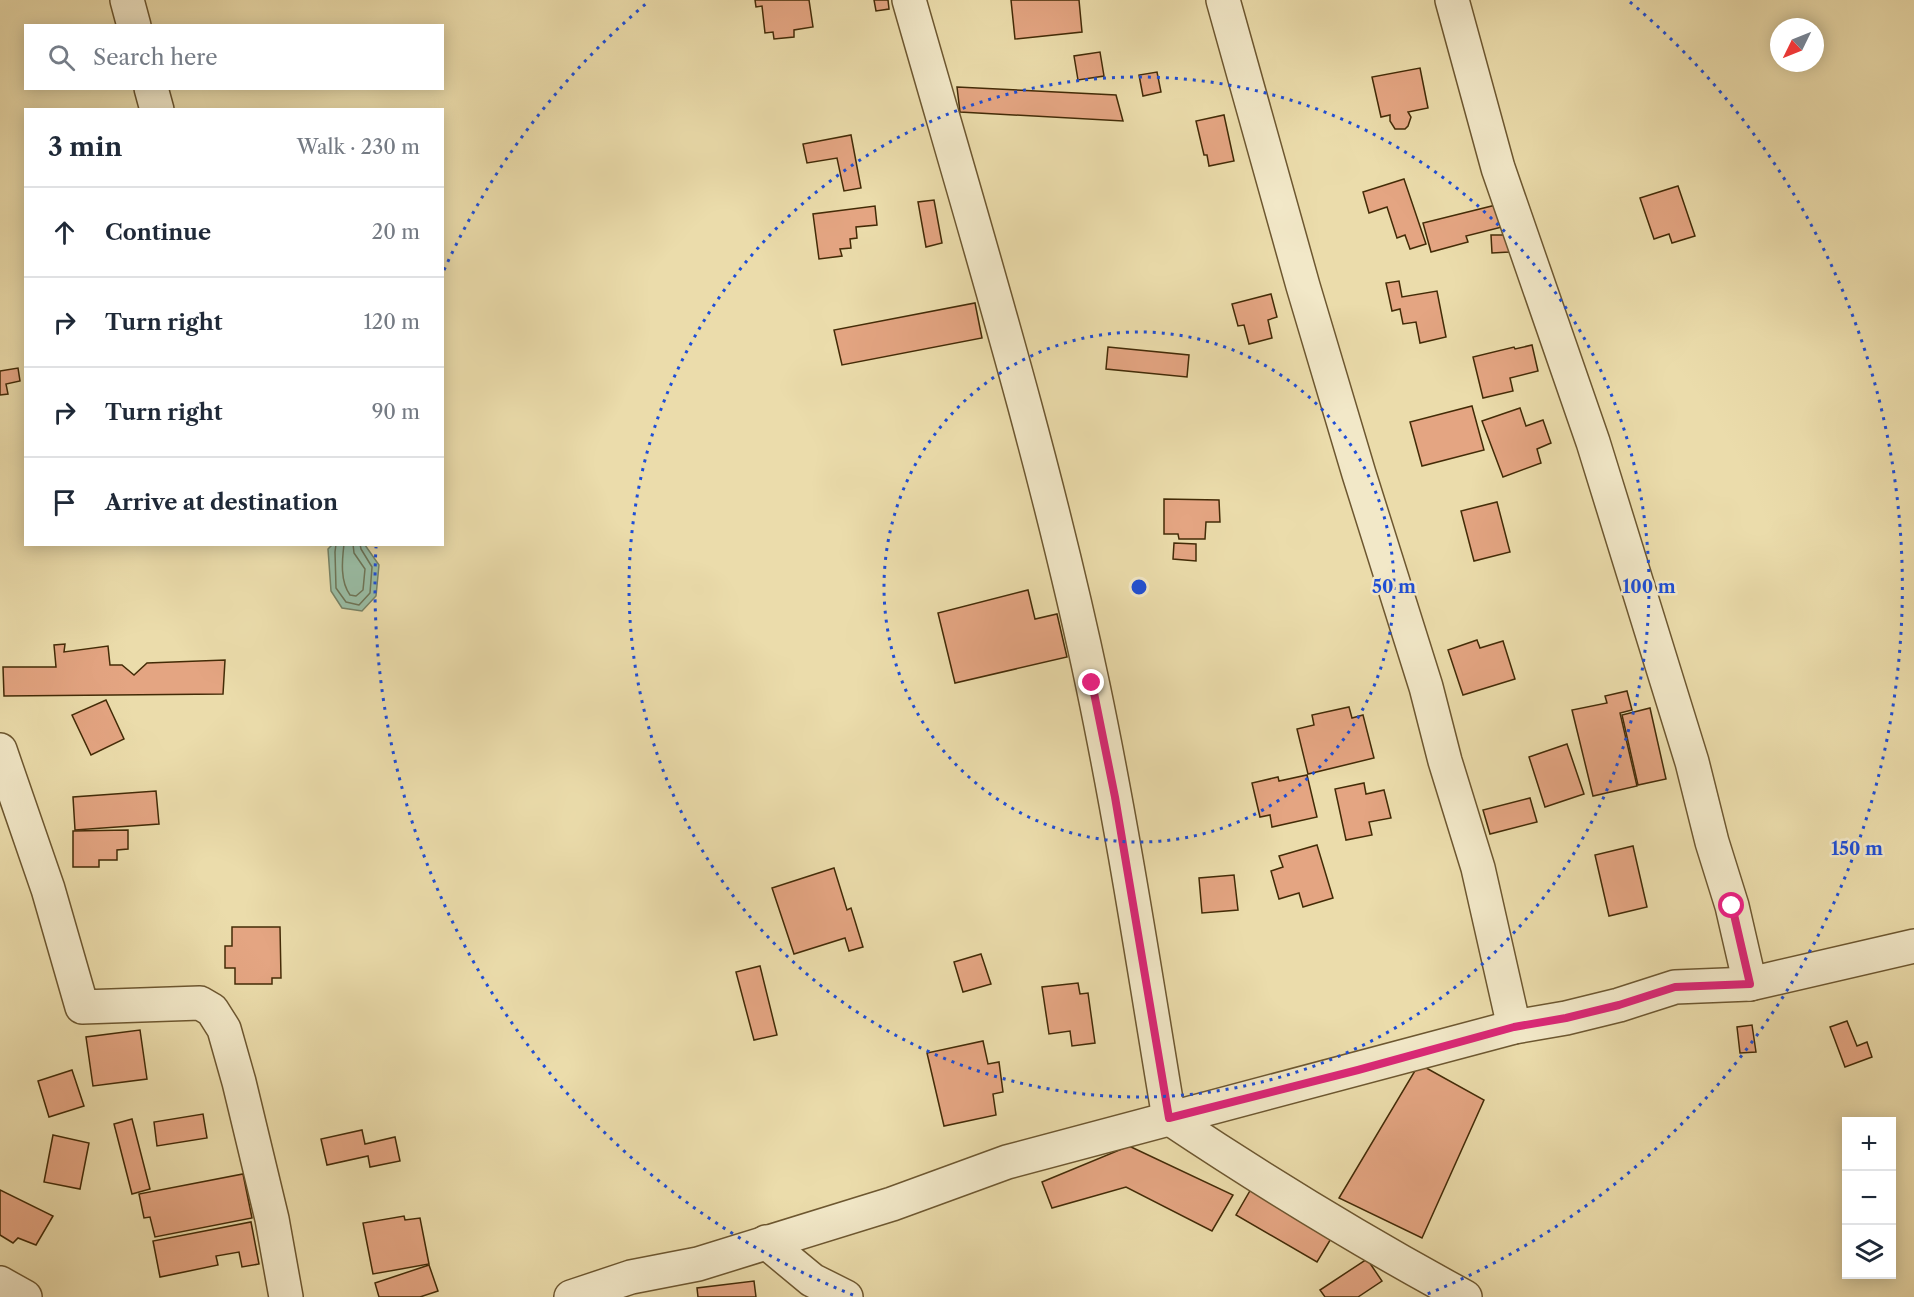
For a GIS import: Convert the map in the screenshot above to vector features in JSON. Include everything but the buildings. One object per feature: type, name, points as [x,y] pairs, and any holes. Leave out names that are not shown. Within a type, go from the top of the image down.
[{"type":"street","points":[[127,0],[133,24]]},
{"type":"street","points":[[909,0],[1032,428],[1092,683],[1115,797],[1169,1118],[1255,1176],[1403,1264],[1465,1297]]},
{"type":"street","points":[[1223,0],[1313,319],[1426,687],[1445,761],[1478,868],[1514,1027]]},
{"type":"street","points":[[1452,0],[1498,168],[1593,442],[1685,740],[1712,842],[1732,906],[1750,984]]},
{"type":"street","points":[[152,90],[156,108]]},
{"type":"street","points":[[0,750],[48,889],[82,1007],[200,1003],[212,1010],[224,1029],[240,1082],[272,1219],[286,1297]]},
{"type":"street","points":[[571,1297],[631,1277],[698,1264],[892,1204],[1007,1162],[1514,1027],[1566,1018],[1675,987],[1750,984],[1914,946]]},
{"type":"street","points":[[766,1242],[812,1280],[846,1297]]},
{"type":"street","points":[[0,1283],[25,1297]]},
{"type":"water","points":[[331,546],[366,546],[379,565],[376,596],[362,611],[342,608],[331,591],[328,549]]},
{"type":"route","points":[[1092,683],[1115,797],[1169,1118],[1446,1047],[1514,1027],[1566,1018],[1619,1005],[1675,987],[1750,984],[1739,945],[1732,906]]}]
